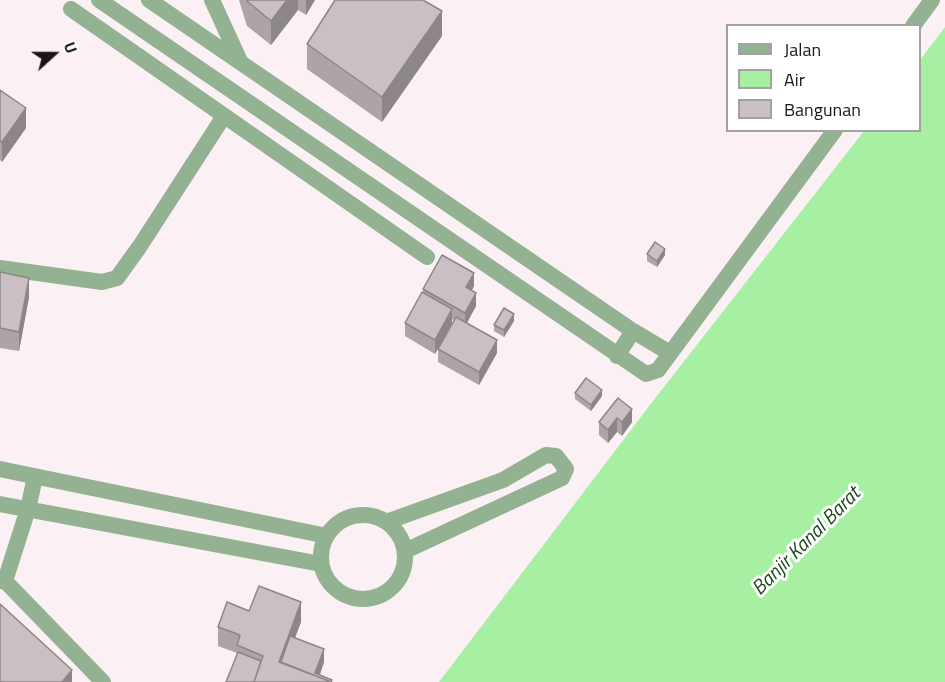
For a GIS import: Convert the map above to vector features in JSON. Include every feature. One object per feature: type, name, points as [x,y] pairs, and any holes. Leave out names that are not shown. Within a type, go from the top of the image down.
[{"type":"street","points":[[99,0],[646,374],[658,370],[834,132]]},
{"type":"street","points":[[212,0],[240,61]]},
{"type":"street","points":[[914,24],[932,0]]},
{"type":"street","points":[[147,32],[160,3],[240,61],[633,331],[670,352]]},
{"type":"street","points":[[71,9],[427,257]]},
{"type":"street","points":[[0,268],[102,282],[117,278],[224,116]]},
{"type":"street","points":[[617,356],[633,331]]},
{"type":"street","points":[[386,522],[503,480],[546,455],[556,456],[566,469],[562,478],[405,551]]},
{"type":"street","points":[[0,469],[327,536]]},
{"type":"street","points":[[35,477],[28,509],[2,581],[103,682]]},
{"type":"street","points":[[0,504],[321,564]]},
{"type":"street","points":[[370,515],[386,522],[399,534],[405,551],[404,570],[394,586],[379,597],[360,600],[342,595],[328,582],[321,564],[321,549],[327,536],[338,523],[354,516],[370,515]]},
{"type":"water","name":"Banjir Kanal Barat","points":[[945,27],[945,682],[439,682],[653,401],[863,132],[921,132],[921,59]]},
{"type":"building","points":[[247,0],[287,0],[271,21]]},
{"type":"building","points":[[335,0],[423,0],[442,11],[382,97],[307,44]]},
{"type":"building","points":[[0,90],[26,108],[2,142],[0,141]]},
{"type":"building","points":[[655,242],[665,249],[657,261],[647,254]]},
{"type":"building","points":[[442,255],[474,273],[466,287],[476,293],[465,313],[423,289]]},
{"type":"building","points":[[0,272],[29,278],[19,332],[0,328]]},
{"type":"building","points":[[422,292],[452,309],[435,340],[405,323]]},
{"type":"building","points":[[504,308],[514,314],[504,330],[494,325]]},
{"type":"building","points":[[456,317],[497,340],[479,372],[438,349]]},
{"type":"building","points":[[586,378],[602,390],[591,405],[575,393]]},
{"type":"building","points":[[618,398],[632,409],[622,422],[617,418],[608,430],[599,422]]},
{"type":"building","points":[[259,586],[301,602],[279,662],[329,682],[254,682],[263,656],[237,645],[240,635],[218,627],[227,602],[249,611]]},
{"type":"building","points":[[0,604],[72,670],[62,682],[0,682]]},
{"type":"building","points":[[290,636],[324,649],[315,673],[332,680],[331,682],[281,662]]},
{"type":"building","points":[[238,652],[261,661],[254,682],[226,682]]}]
